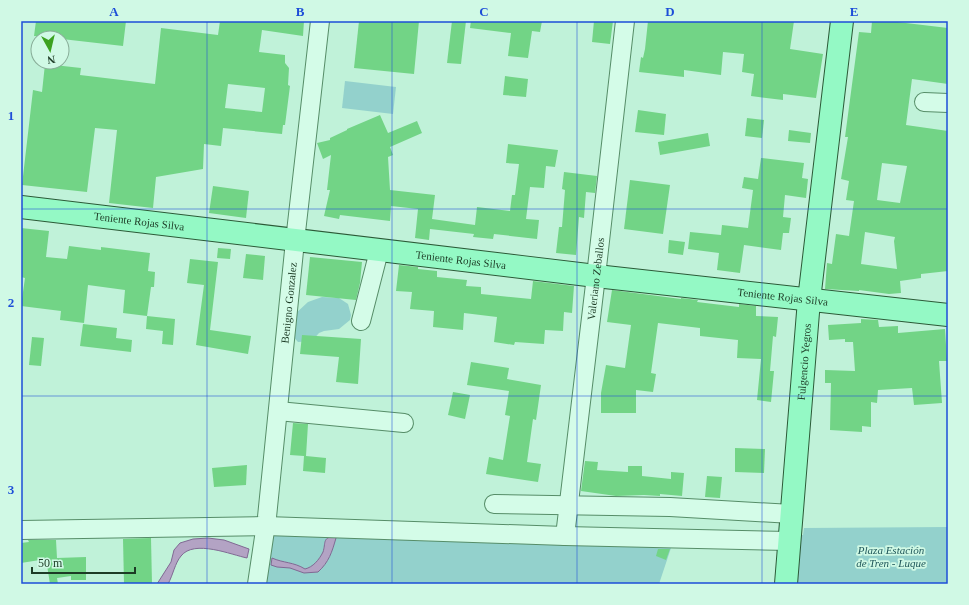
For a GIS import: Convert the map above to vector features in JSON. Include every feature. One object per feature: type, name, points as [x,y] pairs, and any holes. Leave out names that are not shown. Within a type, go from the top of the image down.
[{"type":"main road","name":"Fulgencio Yegros","points":[[786,584],[809,300],[842,21]]},
{"type":"main road","name":"Teniente Rojas Silva","points":[[21,207],[379,251],[948,315]]},
{"type":"street","name":"Benigno Gonzalez","points":[[257,584],[266,526],[295,241],[320,21]]},
{"type":"street","name":"Valeriano Zeballos","points":[[564,536],[569,505],[625,21]]},
{"type":"street","points":[[924,102],[948,103]]},
{"type":"street","points":[[361,321],[379,251]]},
{"type":"street","points":[[278,411],[404,423]]},
{"type":"street","points":[[494,504],[670,507],[792,514]]},
{"type":"street","points":[[21,530],[266,526],[564,536],[790,541]]},
{"type":"green space","points":[[345,81],[396,87],[393,114],[342,108]]},
{"type":"green space","points":[[322,297],[339,298],[348,304],[351,315],[350,320],[339,329],[319,333],[312,341],[298,342],[291,334],[294,315],[308,302]]},
{"type":"green space","name":"Plaza Estación de Tren - Luque","points":[[948,527],[948,584],[795,584],[801,535],[803,535],[804,528]]},
{"type":"green space","points":[[273,533],[673,542],[659,584],[265,584]]},
{"type":"shaded area","points":[[334,536],[336,538],[330,556],[318,572],[304,573],[290,568],[271,565],[272,558],[297,565],[305,569],[308,568],[316,563],[320,558],[325,541]]},
{"type":"shaded area","points":[[208,538],[224,540],[249,549],[247,558],[204,548],[187,551],[177,562],[168,584],[157,584],[171,562],[174,550],[180,543],[193,539]]},
{"type":"building","points":[[36,21],[126,21],[123,46],[70,40],[70,30],[35,30]]},
{"type":"building","points":[[220,21],[304,21],[303,36],[262,30],[259,52],[285,55],[285,63],[289,68],[288,85],[290,86],[285,125],[283,125],[282,134],[223,128],[221,146],[204,144],[203,169],[156,177],[153,208],[109,203],[117,130],[95,128],[87,192],[22,185],[33,90],[42,92],[44,70],[70,70],[70,67],[81,68],[80,75],[155,84],[161,28],[218,35]],"holes":[[[228,84],[265,88],[262,112],[225,108]]]},
{"type":"building","points":[[359,21],[419,21],[414,74],[354,68]]},
{"type":"building","points":[[452,21],[466,21],[461,64],[447,63]]},
{"type":"building","points":[[471,21],[542,21],[540,32],[532,31],[528,58],[508,56],[511,33],[470,28]]},
{"type":"building","points":[[594,21],[613,21],[610,44],[592,42]]},
{"type":"building","points":[[648,21],[794,21],[790,49],[823,54],[816,98],[783,94],[783,100],[751,96],[754,74],[742,72],[744,54],[723,52],[721,75],[684,70],[684,77],[639,72],[641,57],[643,58],[645,49]]},
{"type":"building","points":[[872,21],[889,21],[948,28],[948,84],[912,79],[906,125],[948,131],[948,271],[921,274],[921,278],[900,281],[901,293],[889,294],[859,290],[825,289],[827,263],[832,264],[836,234],[849,236],[854,201],[846,200],[849,181],[841,179],[848,137],[845,137],[859,32],[871,33]],"holes":[[[882,163],[907,166],[900,203],[877,200]],[[865,232],[895,237],[894,241],[897,269],[861,264]]]},
{"type":"building","points":[[505,76],[528,79],[526,97],[503,95]]},
{"type":"building","points":[[638,110],[666,114],[664,135],[635,132]]},
{"type":"building","points":[[380,115],[388,133],[417,121],[422,133],[390,147],[393,155],[388,157],[390,190],[435,195],[432,219],[475,225],[477,207],[510,211],[512,195],[515,195],[519,164],[506,163],[508,144],[558,150],[555,167],[546,166],[544,188],[530,187],[526,219],[539,220],[537,239],[494,234],[493,239],[473,237],[474,234],[430,229],[429,240],[415,238],[418,209],[391,206],[390,221],[340,215],[339,219],[324,216],[330,190],[327,190],[331,155],[323,159],[317,143],[330,140],[330,138],[347,129]]},
{"type":"building","points":[[747,118],[764,120],[762,138],[745,136]]},
{"type":"building","points":[[789,130],[811,133],[810,143],[788,141]]},
{"type":"building","points":[[708,133],[710,146],[660,155],[658,142]]},
{"type":"building","points":[[761,158],[804,163],[802,178],[808,179],[806,198],[785,195],[783,217],[791,218],[789,233],[783,233],[781,250],[744,245],[740,273],[717,270],[719,253],[688,249],[690,232],[721,235],[722,225],[748,228],[753,190],[742,188],[744,177],[758,179]]},
{"type":"building","points":[[564,172],[597,176],[595,193],[586,192],[584,218],[579,217],[576,255],[556,253],[559,227],[562,227],[565,190],[562,189]]},
{"type":"building","points":[[630,180],[670,185],[663,234],[624,229]]},
{"type":"building","points":[[213,186],[249,191],[246,218],[209,213]]},
{"type":"building","points":[[21,228],[49,231],[46,257],[67,259],[69,246],[101,250],[101,247],[150,253],[148,271],[155,272],[154,287],[151,287],[147,316],[123,313],[125,290],[88,285],[84,323],[60,320],[61,311],[21,306],[25,278],[21,277]]},
{"type":"building","points":[[669,240],[685,242],[683,255],[668,253]]},
{"type":"building","points":[[218,248],[231,249],[230,259],[217,258]]},
{"type":"building","points":[[246,254],[265,256],[263,280],[243,278]]},
{"type":"building","points":[[310,257],[362,262],[360,283],[356,300],[306,295]]},
{"type":"building","points":[[190,259],[218,262],[210,330],[251,336],[248,354],[196,345],[204,285],[187,283]]},
{"type":"building","points":[[399,265],[437,271],[437,277],[467,280],[466,286],[481,287],[481,294],[531,299],[533,281],[574,286],[572,313],[564,312],[563,331],[545,330],[544,344],[515,342],[514,345],[494,342],[497,317],[464,313],[463,330],[433,327],[434,311],[410,309],[412,292],[396,291]]},
{"type":"building","points":[[612,290],[698,300],[697,302],[739,307],[739,304],[756,306],[756,316],[778,317],[776,337],[773,336],[770,371],[774,371],[771,402],[757,400],[761,359],[737,358],[738,340],[700,336],[700,328],[658,323],[651,373],[656,374],[653,392],[636,390],[636,413],[601,413],[601,393],[606,365],[625,368],[631,325],[607,322]]},
{"type":"building","points":[[147,316],[175,319],[173,345],[162,344],[163,331],[146,329]]},
{"type":"building","points":[[861,319],[878,320],[879,327],[898,326],[898,333],[945,329],[947,361],[939,361],[942,403],[914,405],[912,388],[878,390],[877,403],[871,402],[871,427],[862,426],[862,432],[830,430],[831,383],[825,383],[825,370],[855,371],[853,342],[845,342],[845,339],[829,340],[828,325],[861,323]]},
{"type":"building","points":[[83,324],[117,328],[116,338],[132,340],[131,352],[80,346]]},
{"type":"building","points":[[302,335],[361,339],[358,384],[336,382],[339,357],[300,354]]},
{"type":"building","points":[[32,337],[44,338],[41,366],[29,365]]},
{"type":"building","points":[[471,362],[509,368],[507,379],[541,385],[536,420],[533,419],[527,462],[541,464],[538,482],[486,474],[489,457],[503,460],[510,416],[505,415],[509,391],[467,385]]},
{"type":"building","points":[[453,392],[470,395],[465,419],[448,415]]},
{"type":"building","points":[[293,423],[308,424],[306,456],[326,458],[325,473],[303,471],[304,456],[290,455]]},
{"type":"building","points":[[735,448],[765,449],[764,473],[735,472]]},
{"type":"building","points":[[585,461],[598,462],[597,470],[628,472],[628,466],[642,466],[642,476],[671,479],[671,472],[684,473],[682,496],[660,494],[660,496],[616,496],[581,491]]},
{"type":"building","points":[[247,465],[246,485],[214,487],[212,468]]},
{"type":"building","points":[[707,476],[722,477],[720,498],[705,497]]},
{"type":"building","points":[[151,538],[152,584],[124,584],[123,539]]},
{"type":"building","points":[[28,540],[56,540],[57,558],[86,557],[86,580],[71,580],[71,576],[57,578],[58,584],[50,584],[46,559],[21,563],[21,543],[29,542]]},
{"type":"building","points":[[658,549],[670,549],[666,560],[656,556]]}]
